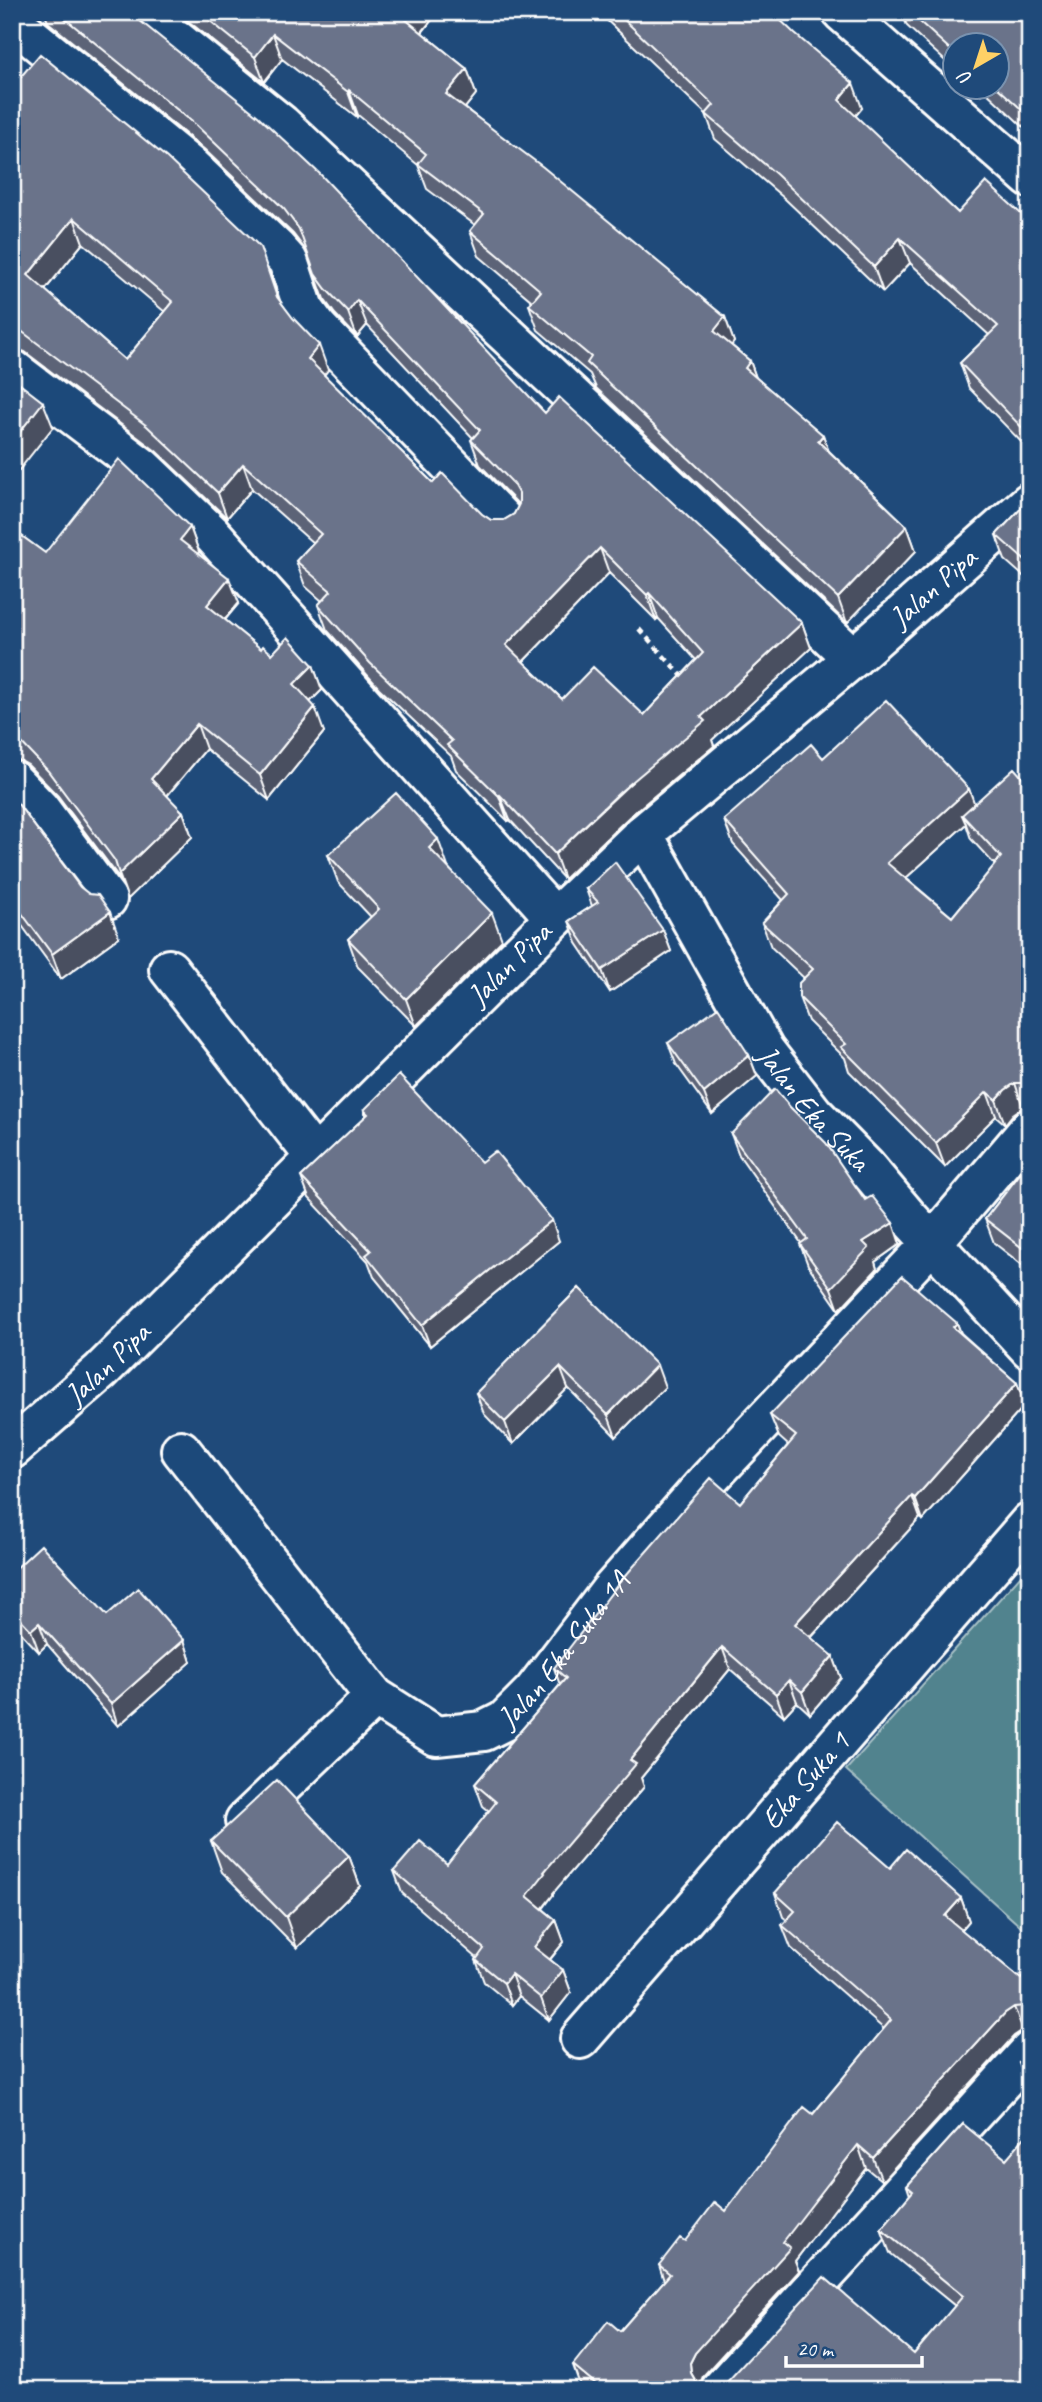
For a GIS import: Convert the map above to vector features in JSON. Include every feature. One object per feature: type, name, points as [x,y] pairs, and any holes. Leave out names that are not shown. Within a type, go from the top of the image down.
[{"type":"street","points":[[142,12],[281,124],[853,658]]},
{"type":"street","points":[[842,12],[1030,178]]},
{"type":"street","points":[[1020,12],[1030,22]]},
{"type":"street","points":[[12,21],[191,167],[277,249],[288,261],[304,309],[318,328],[508,524]]},
{"type":"street","points":[[12,369],[143,468],[211,533],[555,918]]},
{"type":"street","name":"Jalan Pipa","points":[[12,1449],[101,1371],[555,918],[643,834],[853,658],[1030,502]]},
{"type":"street","points":[[12,780],[40,809],[107,899]]},
{"type":"street","name":"Jalan Eka Suka","points":[[643,834],[765,1051],[813,1113],[866,1167],[1030,1349]]},
{"type":"street","points":[[169,969],[315,1157]]},
{"type":"street","name":"Jalan Eka Suka 1A","points":[[181,1450],[376,1697],[436,1736],[484,1731],[504,1721],[533,1692],[610,1591],[708,1480],[932,1243],[1030,1128]]},
{"type":"street","name":"Eka Suka 1","points":[[580,2039],[1030,1522]]},
{"type":"street","points":[[217,1848],[376,1697]]},
{"type":"street","points":[[720,2390],[1030,2051]]},
{"type":"path","points":[[639,629],[685,679]]},
{"type":"green space","points":[[1030,1565],[1030,1935],[846,1770]]},
{"type":"building","points":[[57,12],[129,12],[258,116],[321,175],[545,413],[559,397],[802,623],[701,717],[705,721],[620,792],[555,854],[500,795],[447,745],[452,741],[370,663],[318,605],[331,591],[296,561],[321,534],[243,464],[218,493],[147,426],[12,325],[12,87],[40,54],[167,158],[260,247],[277,297],[319,345],[308,359],[433,483],[442,473],[491,520],[504,520],[514,514],[519,504],[519,493],[514,484],[471,440],[480,430],[357,300],[348,312],[326,289],[315,274],[299,229],[284,209],[196,125]],"holes":[[[74,218],[173,302],[125,360],[28,275]],[[600,548],[647,595],[649,593],[703,653],[644,715],[593,667],[562,699],[506,645]]]},
{"type":"building","points":[[199,12],[409,12],[404,18],[467,69],[446,94],[543,167],[725,317],[714,331],[750,361],[745,368],[823,435],[818,441],[907,526],[838,598],[587,363],[591,357],[529,305],[541,291],[470,231],[484,214],[418,164],[426,154],[349,90],[348,92],[273,34],[255,57]]},
{"type":"building","points":[[616,12],[772,12],[853,83],[839,100],[958,213],[986,182],[1030,222],[1030,436],[960,363],[998,326],[900,238],[874,267],[776,174],[706,114],[714,105]]},
{"type":"building","points":[[909,12],[1004,12],[1016,20],[1030,18],[1030,117],[1010,99],[1010,32],[940,32],[940,40]]},
{"type":"building","points":[[12,378],[43,402],[12,442]]},
{"type":"building","points":[[119,459],[190,527],[180,540],[229,578],[207,605],[261,649],[263,646],[272,654],[288,637],[313,665],[294,684],[315,707],[260,775],[197,724],[151,779],[183,812],[119,874],[115,861],[48,771],[12,736],[12,529],[45,553]]},
{"type":"building","points":[[1030,499],[1030,565],[996,535]]},
{"type":"building","points":[[886,700],[969,789],[887,863],[952,917],[1001,857],[962,815],[1014,768],[1030,786],[1030,1031],[1026,1035],[1030,1038],[1030,1085],[1015,1083],[996,1100],[987,1092],[936,1143],[841,1047],[846,1044],[799,997],[799,983],[813,969],[762,923],[789,894],[724,820],[811,744],[823,758]]},
{"type":"building","points":[[396,793],[438,839],[429,848],[492,913],[406,999],[348,939],[379,909],[328,855]]},
{"type":"building","points":[[12,796],[80,887],[89,894],[98,895],[110,912],[52,954],[12,900]]},
{"type":"building","points":[[615,862],[663,930],[602,970],[569,921],[598,902],[586,889]]},
{"type":"building","points":[[718,1007],[749,1055],[704,1093],[668,1043]]},
{"type":"building","points":[[399,1075],[481,1162],[495,1151],[552,1220],[422,1325],[366,1255],[371,1251],[301,1177],[368,1114],[364,1110]]},
{"type":"building","points":[[775,1089],[826,1143],[865,1200],[872,1196],[893,1223],[863,1242],[869,1248],[831,1288],[800,1244],[807,1239],[731,1134]]},
{"type":"building","points":[[1030,1161],[1030,1254],[985,1219]]},
{"type":"building","points":[[902,1276],[957,1323],[953,1327],[1017,1383],[915,1498],[912,1496],[795,1624],[833,1656],[802,1692],[789,1680],[776,1694],[722,1647],[630,1760],[636,1764],[544,1872],[527,1896],[556,1920],[534,1947],[563,1970],[541,1998],[511,1974],[504,1983],[476,1960],[484,1949],[394,1871],[420,1841],[447,1864],[496,1802],[475,1784],[566,1678],[554,1668],[619,1583],[711,1478],[740,1503],[796,1436],[770,1415]]},
{"type":"building","points":[[579,1288],[657,1365],[608,1415],[560,1367],[505,1422],[476,1393]]},
{"type":"building","points":[[41,1545],[107,1615],[138,1588],[184,1640],[111,1704],[39,1623],[31,1630],[12,1610],[12,1572]]},
{"type":"building","points":[[277,1780],[349,1856],[286,1917],[211,1841]]},
{"type":"building","points":[[837,1822],[890,1868],[906,1849],[961,1898],[945,1916],[1021,1979],[1030,1969],[1030,2008],[1014,2007],[1005,2013],[873,2158],[858,2145],[783,2242],[790,2248],[695,2353],[690,2363],[691,2373],[696,2382],[708,2388],[719,2387],[727,2382],[824,2277],[914,2354],[963,2296],[881,2229],[913,2191],[907,2186],[963,2124],[1006,2159],[1030,2131],[1030,2390],[603,2390],[573,2365],[608,2321],[620,2331],[670,2274],[659,2265],[680,2238],[685,2241],[715,2202],[726,2211],[804,2107],[813,2114],[891,2020],[782,1925],[795,1911],[775,1893]]},
{"type":"building","points":[[1030,2051],[1030,2072],[1019,2063]]}]
